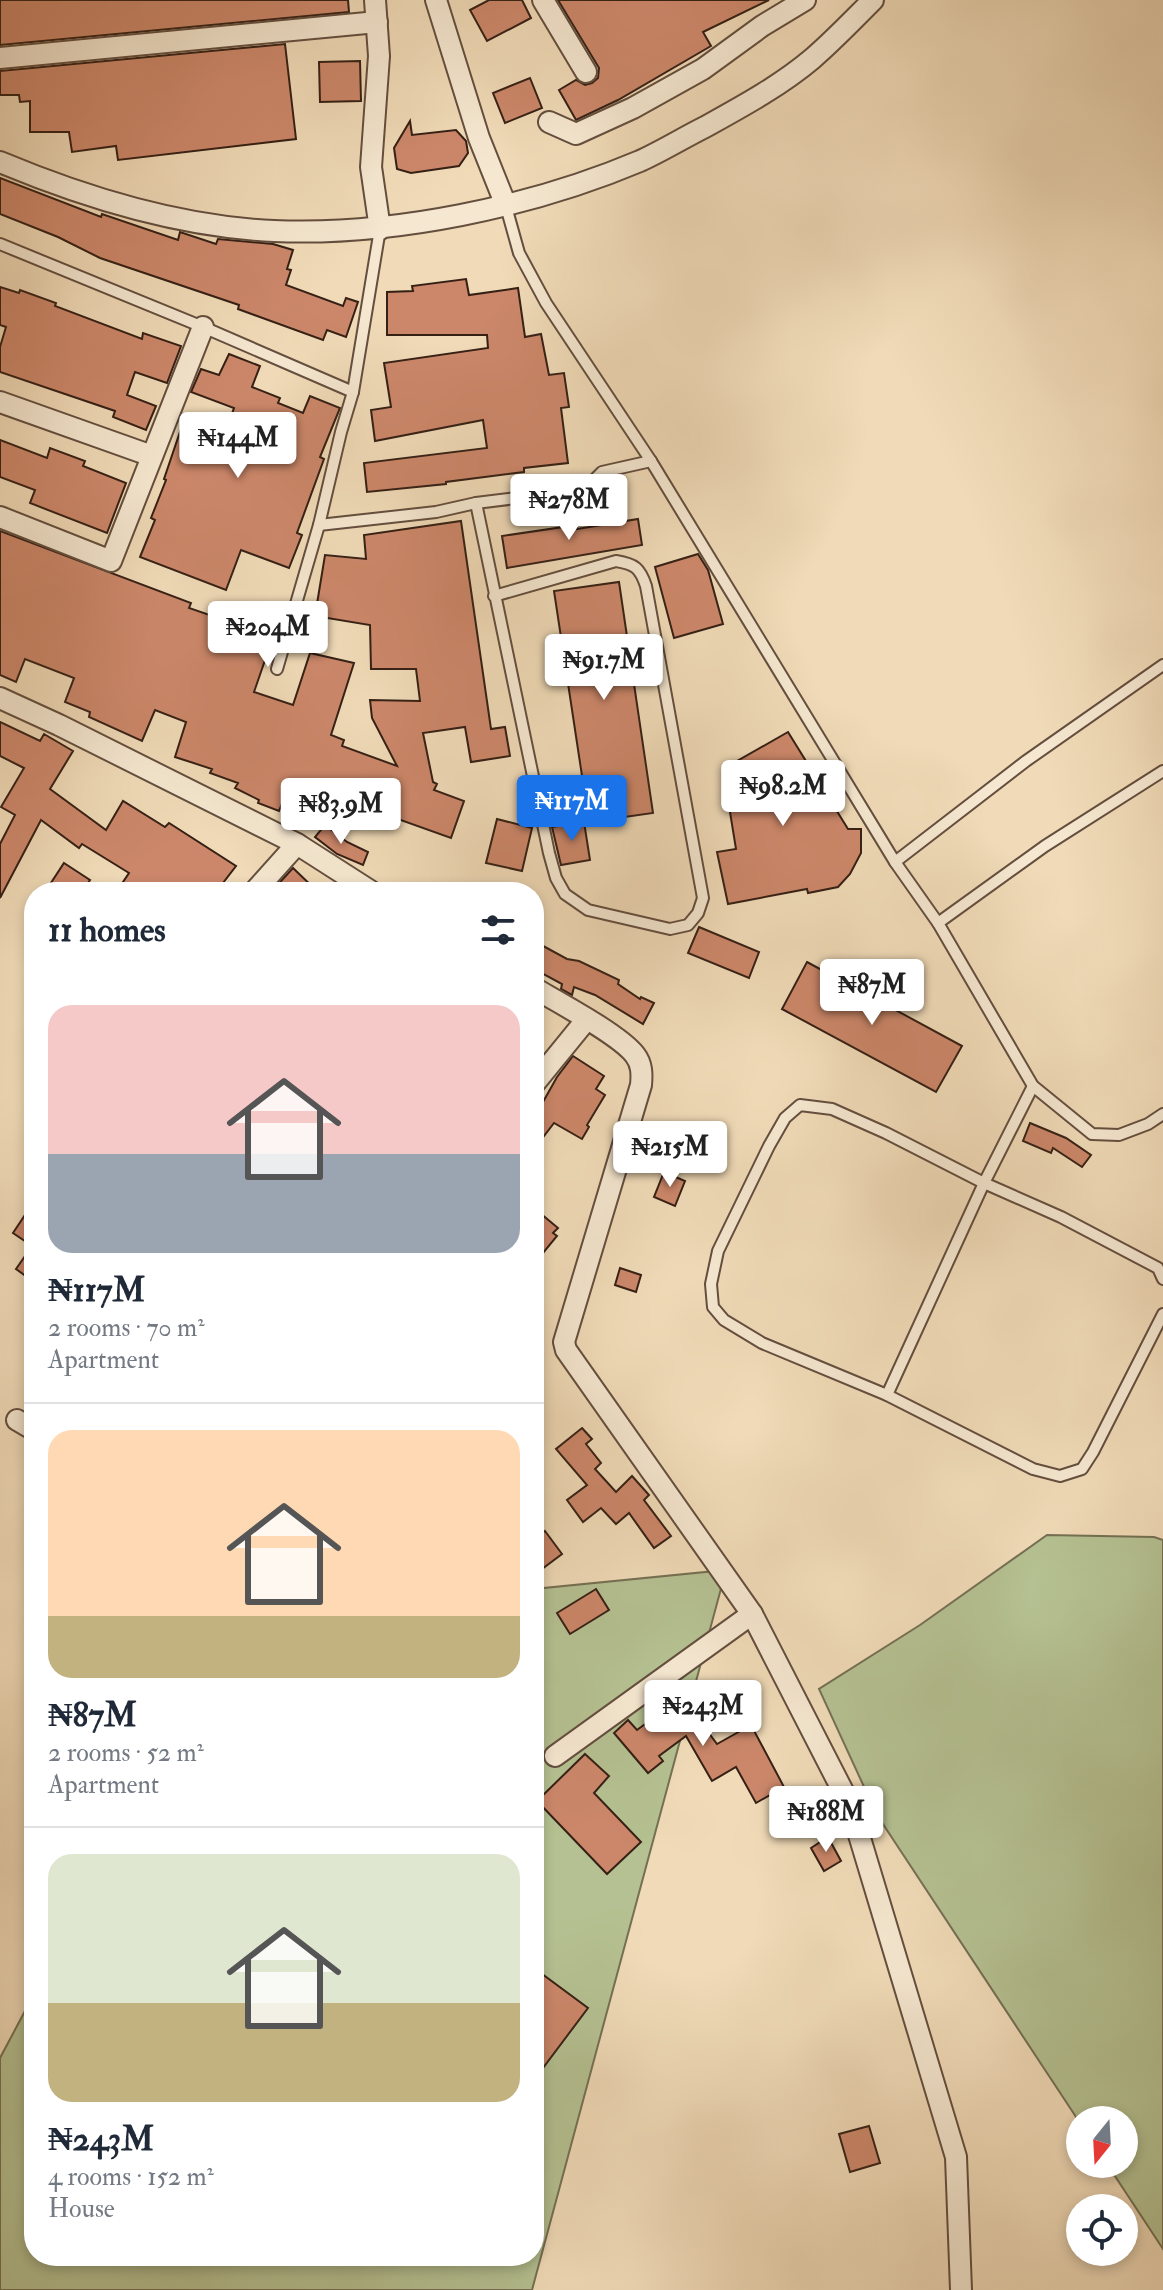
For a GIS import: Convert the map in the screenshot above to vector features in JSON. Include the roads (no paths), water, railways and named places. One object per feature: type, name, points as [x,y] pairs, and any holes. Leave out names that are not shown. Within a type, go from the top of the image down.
[{"type":"street","points":[[375,0],[379,56],[371,167],[380,229]]},
{"type":"street","points":[[436,0],[479,138],[505,203]]},
{"type":"street","points":[[543,0],[586,72]]},
{"type":"street","points":[[549,122],[576,134],[633,108],[703,69],[762,26],[805,0]]},
{"type":"street","points":[[0,162],[60,187],[144,211],[206,223],[274,231],[380,229],[553,193],[642,160],[741,107],[811,60],[873,0]]},
{"type":"street","points":[[0,58],[377,22]]},
{"type":"street","points":[[0,517],[111,561],[203,327]]},
{"type":"street","points":[[0,402],[152,456]]},
{"type":"street","points":[[0,698],[297,844],[356,882]]},
{"type":"street","points":[[263,882],[297,844]]},
{"type":"street","points":[[544,994],[587,1019],[633,1052],[642,1073],[564,1342],[566,1350],[752,1614],[850,1805],[956,2157],[961,2290]]},
{"type":"street","points":[[544,1072],[587,1019]]},
{"type":"street","points":[[555,1756],[752,1614]]},
{"type":"lane","points":[[505,203],[519,253],[546,303],[651,461],[895,862],[938,923],[1033,1086],[1092,1134],[1119,1135],[1148,1124],[1163,1114]]},
{"type":"lane","points":[[277,669],[319,525],[353,392],[380,229]]},
{"type":"lane","points":[[0,244],[353,392]]},
{"type":"lane","points":[[319,525],[436,512],[588,486],[602,472],[651,461]]},
{"type":"lane","points":[[476,503],[494,596],[556,878],[565,894],[588,910],[670,929],[688,925],[698,913],[703,898],[641,570],[616,561],[494,596]]},
{"type":"lane","points":[[895,862],[1026,761],[1163,665]]},
{"type":"lane","points":[[938,923],[1045,846],[1163,771]]},
{"type":"lane","points":[[887,1395],[984,1183],[1033,1086]]},
{"type":"lane","points":[[1163,1279],[1158,1268],[1145,1260],[886,1133],[832,1109],[800,1105],[785,1118],[769,1146],[718,1251],[711,1284],[713,1307],[724,1320],[762,1343],[887,1395],[1033,1469],[1060,1476],[1082,1469],[1093,1452],[1163,1314]]}]
